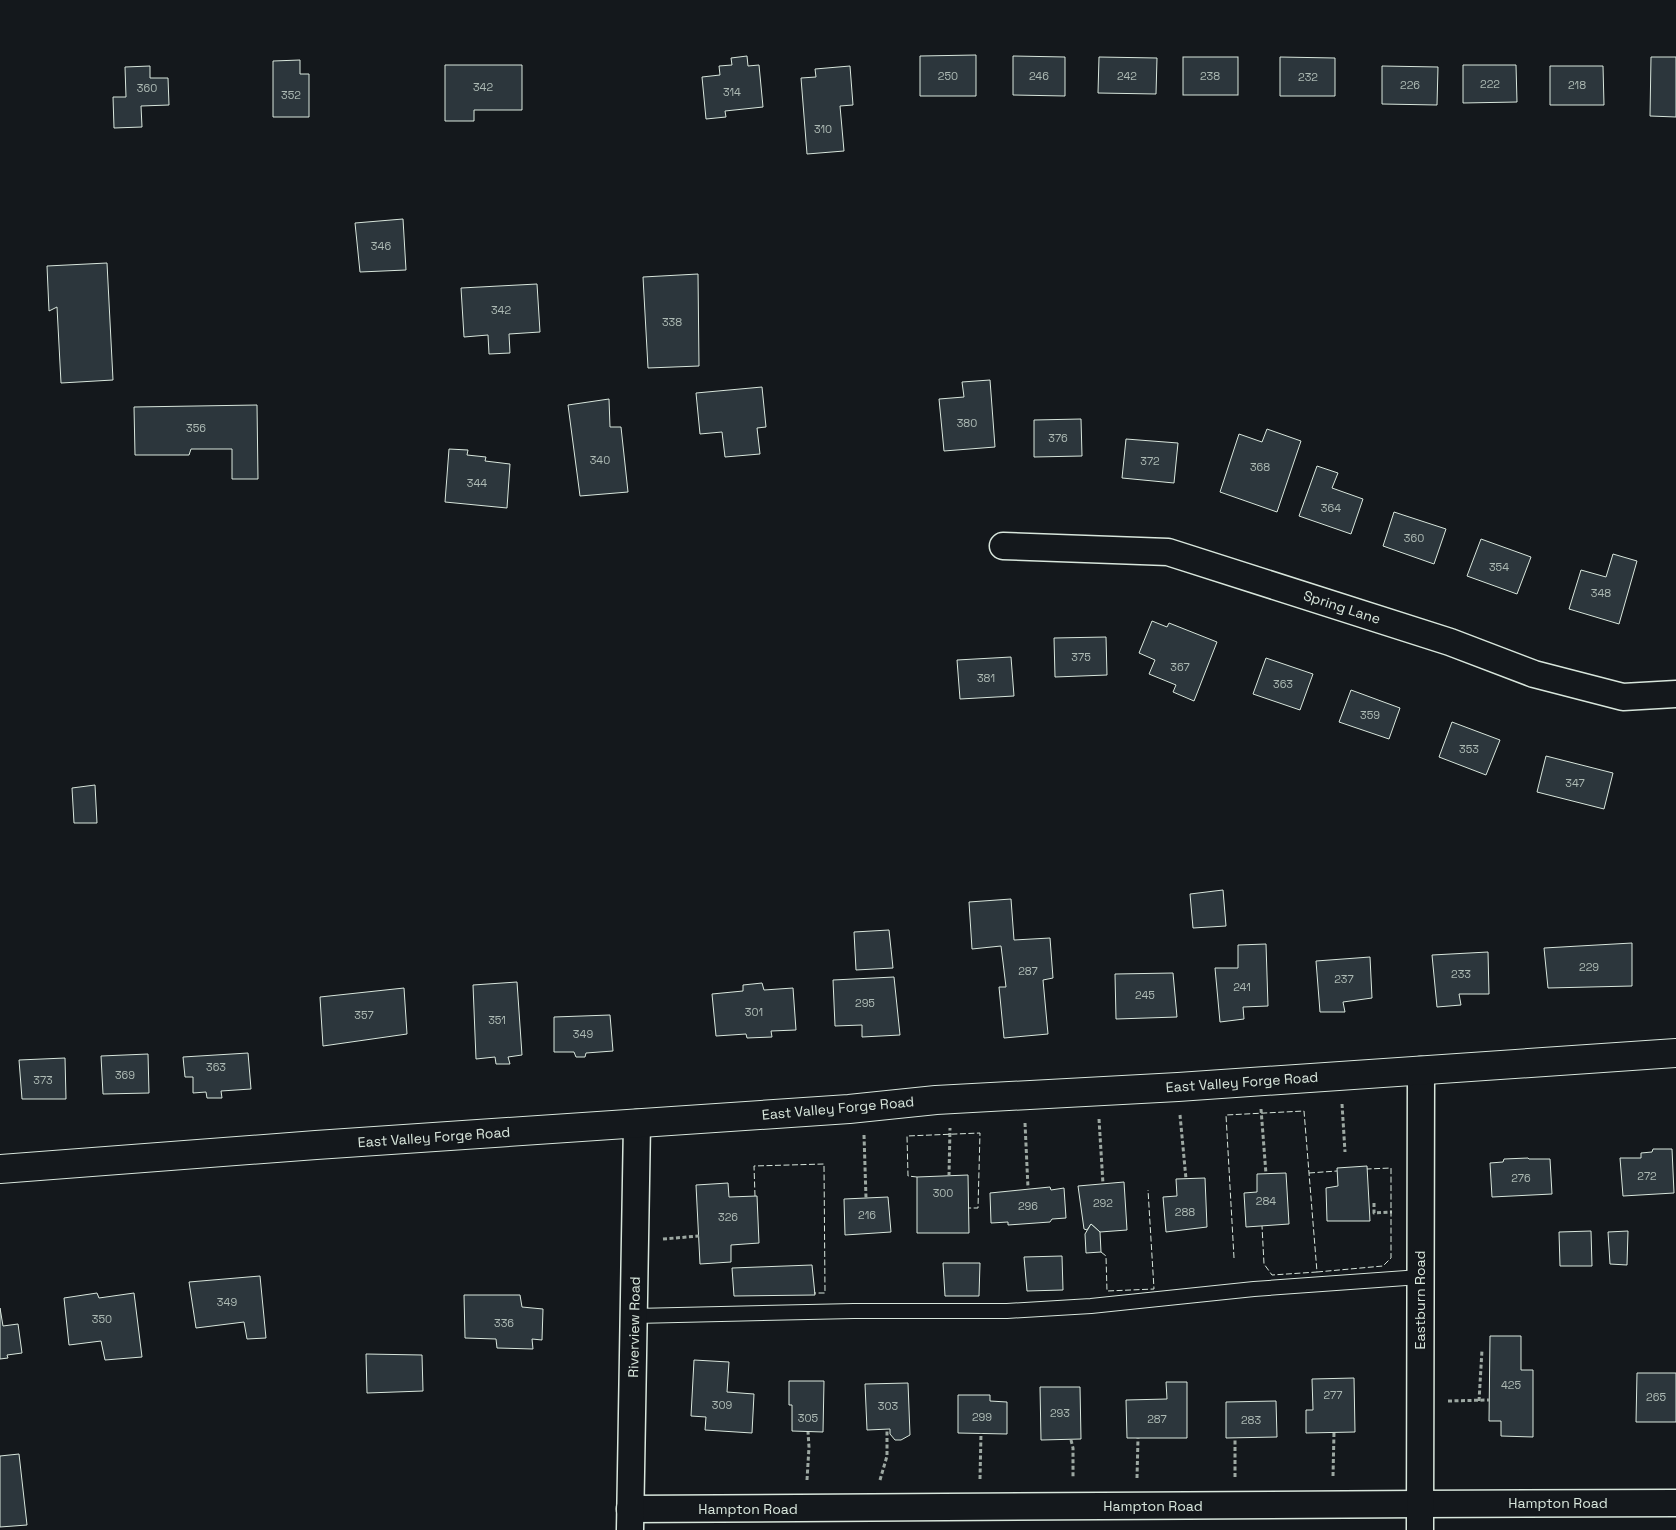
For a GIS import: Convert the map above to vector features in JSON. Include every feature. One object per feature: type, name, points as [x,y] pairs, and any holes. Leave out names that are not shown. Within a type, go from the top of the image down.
[{"type":"main road","name":"East Valley Forge Road","points":[[0,1169],[316,1145],[861,1108],[948,1100],[1178,1087],[1676,1053]]},
{"type":"street","name":"Spring Lane","points":[[1003,546],[1168,552],[1450,642],[1534,674],[1623,697],[1676,694]]},
{"type":"street","name":"Eastburn Road","points":[[1420,1530],[1421,1070]]},
{"type":"street","name":"Riverview Road","points":[[630,1520],[637,1123]]},
{"type":"street","name":"Hampton Road","points":[[630,1520],[804,1508],[1333,1504],[1676,1504]]},
{"type":"lane","points":[[634,1316],[854,1311],[1007,1311],[1091,1306],[1254,1289],[1420,1276]]},
{"type":"path","points":[[1340,1076],[1345,1152]]},
{"type":"path","points":[[1259,1081],[1266,1174]]},
{"type":"path","points":[[1178,1087],[1186,1179]]},
{"type":"path","points":[[1098,1091],[1103,1184]]},
{"type":"path","points":[[1024,1095],[1028,1188]]},
{"type":"path","points":[[948,1100],[951,1134],[949,1176]]},
{"type":"path","points":[[861,1108],[864,1128],[866,1198]]},
{"type":"path","points":[[635,1241],[699,1236]]},
{"type":"path","points":[[1479,1400],[1482,1350]]},
{"type":"path","points":[[1420,1402],[1489,1400]]},
{"type":"path","points":[[868,1508],[880,1483],[887,1456],[887,1430]]},
{"type":"path","points":[[804,1508],[809,1447],[808,1432]]},
{"type":"path","points":[[1333,1504],[1334,1432]]},
{"type":"path","points":[[980,1507],[981,1433]]},
{"type":"path","points":[[1234,1505],[1235,1437]]},
{"type":"path","points":[[1137,1506],[1138,1438]]},
{"type":"path","points":[[1070,1506],[1074,1448],[1072,1440]]},
{"type":"building","points":[[976,55],[976,96],[920,96],[920,56]]},
{"type":"building","points":[[747,56],[748,66],[759,65],[763,107],[725,111],[726,117],[706,119],[702,77],[720,75],[719,66],[732,65],[731,58]]},
{"type":"building","points":[[1013,56],[1065,57],[1065,96],[1013,95]]},
{"type":"building","points":[[1099,57],[1157,58],[1156,94],[1098,93]]},
{"type":"building","points":[[1183,57],[1238,57],[1238,95],[1183,95]]},
{"type":"building","points":[[1280,57],[1335,58],[1335,96],[1280,96]]},
{"type":"building","points":[[1651,57],[1676,57],[1676,117],[1650,116]]},
{"type":"building","points":[[300,60],[300,74],[309,74],[309,117],[273,117],[273,61]]},
{"type":"building","points":[[445,65],[522,65],[522,110],[474,110],[474,121],[445,121]]},
{"type":"building","points":[[1463,65],[1516,65],[1517,102],[1463,103]]},
{"type":"building","points":[[150,66],[150,78],[168,78],[169,105],[141,106],[142,127],[114,128],[113,97],[126,97],[125,67]]},
{"type":"building","points":[[850,66],[853,105],[840,106],[844,151],[807,154],[801,78],[816,77],[815,69]]},
{"type":"building","points":[[1382,66],[1438,67],[1437,105],[1382,104]]},
{"type":"building","points":[[1550,66],[1603,66],[1604,105],[1550,105]]},
{"type":"building","points":[[403,219],[406,270],[360,272],[355,223]]},
{"type":"building","points":[[107,263],[113,380],[61,383],[57,307],[49,311],[47,266]]},
{"type":"building","points":[[698,274],[699,366],[648,368],[643,277]]},
{"type":"building","points":[[537,284],[540,332],[509,334],[510,353],[489,354],[488,335],[464,337],[461,288]]},
{"type":"building","points":[[990,380],[995,447],[944,451],[939,399],[964,397],[962,382]]},
{"type":"building","points":[[762,387],[766,427],[757,428],[760,454],[725,457],[722,432],[700,434],[696,393]]},
{"type":"building","points":[[609,399],[610,427],[621,427],[628,492],[580,496],[568,405]]},
{"type":"building","points":[[257,405],[258,479],[232,479],[232,449],[191,449],[189,455],[135,455],[134,407]]},
{"type":"building","points":[[1081,419],[1082,456],[1034,457],[1034,420]]},
{"type":"building","points":[[1267,429],[1301,441],[1277,512],[1220,492],[1239,434],[1262,442]]},
{"type":"building","points":[[1126,439],[1178,443],[1174,483],[1122,478]]},
{"type":"building","points":[[449,449],[468,450],[467,455],[486,457],[485,461],[510,464],[507,508],[445,502]]},
{"type":"building","points":[[1317,466],[1338,473],[1332,488],[1363,499],[1351,534],[1299,516]]},
{"type":"building","points":[[1394,512],[1446,529],[1434,564],[1383,546]]},
{"type":"building","points":[[1481,539],[1531,557],[1517,594],[1467,576]]},
{"type":"building","points":[[1613,554],[1637,561],[1619,624],[1569,609],[1581,570],[1606,577]]},
{"type":"building","points":[[1152,621],[1167,627],[1169,623],[1217,642],[1194,701],[1173,692],[1176,685],[1149,674],[1155,660],[1139,653]]},
{"type":"building","points":[[1106,637],[1107,675],[1055,677],[1054,638]]},
{"type":"building","points":[[1011,657],[1014,696],[960,699],[957,660]]},
{"type":"building","points":[[1266,658],[1313,674],[1300,710],[1253,694]]},
{"type":"building","points":[[1351,690],[1400,708],[1389,739],[1339,722]]},
{"type":"building","points":[[1452,722],[1500,740],[1486,775],[1439,757]]},
{"type":"building","points":[[1546,756],[1613,773],[1604,809],[1537,792]]},
{"type":"building","points":[[95,785],[97,823],[74,823],[72,788]]},
{"type":"building","points":[[1223,890],[1226,926],[1193,928],[1190,894]]},
{"type":"building","points":[[1011,899],[1014,940],[1050,938],[1053,978],[1043,980],[1048,1034],[1004,1038],[999,987],[1006,987],[1001,946],[972,949],[969,902]]},
{"type":"building","points":[[889,930],[893,968],[856,970],[854,932]]},
{"type":"building","points":[[1632,943],[1632,986],[1548,988],[1544,948]]},
{"type":"building","points":[[1266,944],[1268,1006],[1243,1007],[1244,1019],[1220,1022],[1215,968],[1238,968],[1238,945]]},
{"type":"building","points":[[1488,952],[1489,994],[1459,994],[1461,1005],[1437,1007],[1432,955]]},
{"type":"building","points":[[1370,957],[1372,998],[1343,1002],[1345,1012],[1320,1012],[1316,961]]},
{"type":"building","points":[[1173,973],[1177,1017],[1116,1019],[1115,974]]},
{"type":"building","points":[[894,977],[900,1035],[862,1037],[862,1025],[835,1026],[833,980]]},
{"type":"building","points":[[517,982],[522,1055],[508,1057],[510,1064],[496,1064],[495,1057],[476,1059],[473,985]]},
{"type":"building","points":[[762,983],[764,990],[793,988],[796,1030],[771,1031],[772,1037],[747,1038],[746,1034],[716,1036],[712,994],[743,991],[743,985]]},
{"type":"building","points":[[404,988],[407,1034],[323,1046],[320,997]]},
{"type":"building","points":[[610,1015],[613,1051],[586,1053],[585,1057],[576,1057],[574,1052],[554,1052],[554,1017]]},
{"type":"building","points":[[248,1053],[251,1089],[221,1091],[222,1098],[207,1098],[206,1092],[193,1093],[193,1077],[185,1077],[183,1057]]},
{"type":"building","points":[[148,1054],[149,1093],[103,1094],[101,1056]]},
{"type":"building","points":[[65,1058],[66,1099],[22,1099],[19,1060]]},
{"type":"building","points":[[1653,1149],[1672,1149],[1674,1193],[1623,1196],[1620,1158],[1641,1158],[1641,1153],[1652,1152]]},
{"type":"building","points":[[1504,1159],[1550,1159],[1552,1194],[1492,1197],[1490,1163],[1503,1162]]},
{"type":"building","points":[[1367,1166],[1370,1221],[1327,1221],[1326,1188],[1338,1186],[1337,1168]]},
{"type":"building","points":[[1286,1173],[1289,1224],[1246,1227],[1244,1193],[1257,1192],[1257,1174]]},
{"type":"building","points":[[968,1175],[969,1233],[917,1233],[917,1177]]},
{"type":"building","points":[[1205,1178],[1207,1227],[1166,1232],[1163,1197],[1177,1196],[1176,1179]]},
{"type":"building","points":[[1124,1182],[1127,1230],[1100,1232],[1091,1224],[1087,1230],[1084,1229],[1078,1186]]},
{"type":"building","points":[[728,1183],[729,1197],[757,1196],[759,1243],[731,1245],[731,1262],[700,1264],[696,1185]]},
{"type":"building","points":[[1050,1187],[1051,1190],[1064,1188],[1066,1218],[1052,1219],[1050,1222],[1008,1225],[1008,1222],[991,1223],[990,1193]]},
{"type":"building","points":[[888,1197],[891,1232],[845,1235],[844,1199]]},
{"type":"building","points":[[1091,1224],[1100,1232],[1101,1252],[1086,1253],[1085,1234]]},
{"type":"building","points":[[1591,1231],[1592,1266],[1560,1266],[1559,1232]]},
{"type":"building","points":[[1628,1231],[1627,1265],[1610,1264],[1608,1232]]},
{"type":"building","points":[[1062,1256],[1063,1290],[1027,1291],[1024,1257]]},
{"type":"building","points":[[943,1263],[980,1263],[979,1296],[945,1296]]},
{"type":"building","points":[[812,1265],[815,1295],[734,1296],[732,1268]]},
{"type":"building","points":[[260,1276],[266,1338],[247,1339],[244,1322],[196,1328],[189,1282]]},
{"type":"building","points":[[97,1293],[99,1298],[134,1293],[142,1357],[105,1360],[101,1341],[69,1345],[64,1298]]},
{"type":"building","points":[[464,1295],[520,1295],[522,1307],[543,1309],[542,1340],[532,1339],[533,1349],[497,1348],[496,1339],[465,1338]]},
{"type":"building","points":[[0,1308],[3,1326],[18,1324],[22,1353],[7,1355],[8,1358],[0,1359]]},
{"type":"building","points":[[1490,1336],[1521,1336],[1521,1370],[1533,1370],[1533,1437],[1501,1436],[1501,1421],[1489,1421]]},
{"type":"building","points":[[366,1354],[422,1355],[423,1391],[367,1393]]},
{"type":"building","points":[[694,1360],[729,1362],[727,1392],[754,1394],[752,1433],[705,1430],[706,1417],[691,1416]]},
{"type":"building","points":[[1637,1373],[1676,1373],[1676,1422],[1636,1422]]},
{"type":"building","points":[[1354,1378],[1355,1432],[1306,1433],[1306,1410],[1313,1410],[1312,1379]]},
{"type":"building","points":[[789,1381],[824,1381],[823,1432],[792,1431],[792,1405],[789,1405]]},
{"type":"building","points":[[1166,1382],[1187,1382],[1187,1438],[1127,1438],[1126,1400],[1167,1399]]},
{"type":"building","points":[[908,1383],[910,1435],[901,1440],[895,1440],[890,1434],[890,1429],[867,1430],[865,1384]]},
{"type":"building","points":[[1040,1387],[1080,1387],[1081,1439],[1041,1440]]},
{"type":"building","points":[[958,1395],[990,1395],[990,1401],[1007,1402],[1007,1434],[958,1433]]},
{"type":"building","points":[[1276,1401],[1277,1437],[1226,1438],[1226,1402]]},
{"type":"building","points":[[19,1454],[27,1525],[0,1527],[0,1456]]},
{"type":"fence","points":[[1234,1258],[1226,1115],[1304,1111],[1317,1272],[1272,1275],[1264,1264],[1262,1226]]},
{"type":"fence","points":[[917,1177],[908,1176],[907,1136],[980,1133],[978,1208],[968,1208]]},
{"type":"fence","points":[[755,1196],[754,1166],[824,1164],[825,1293],[814,1293]]},
{"type":"fence","points":[[1317,1272],[1383,1266],[1391,1258],[1391,1168],[1367,1169]]},
{"type":"fence","points":[[1309,1173],[1337,1171]]},
{"type":"fence","points":[[1101,1252],[1106,1256],[1107,1291],[1154,1289],[1148,1190]]}]
